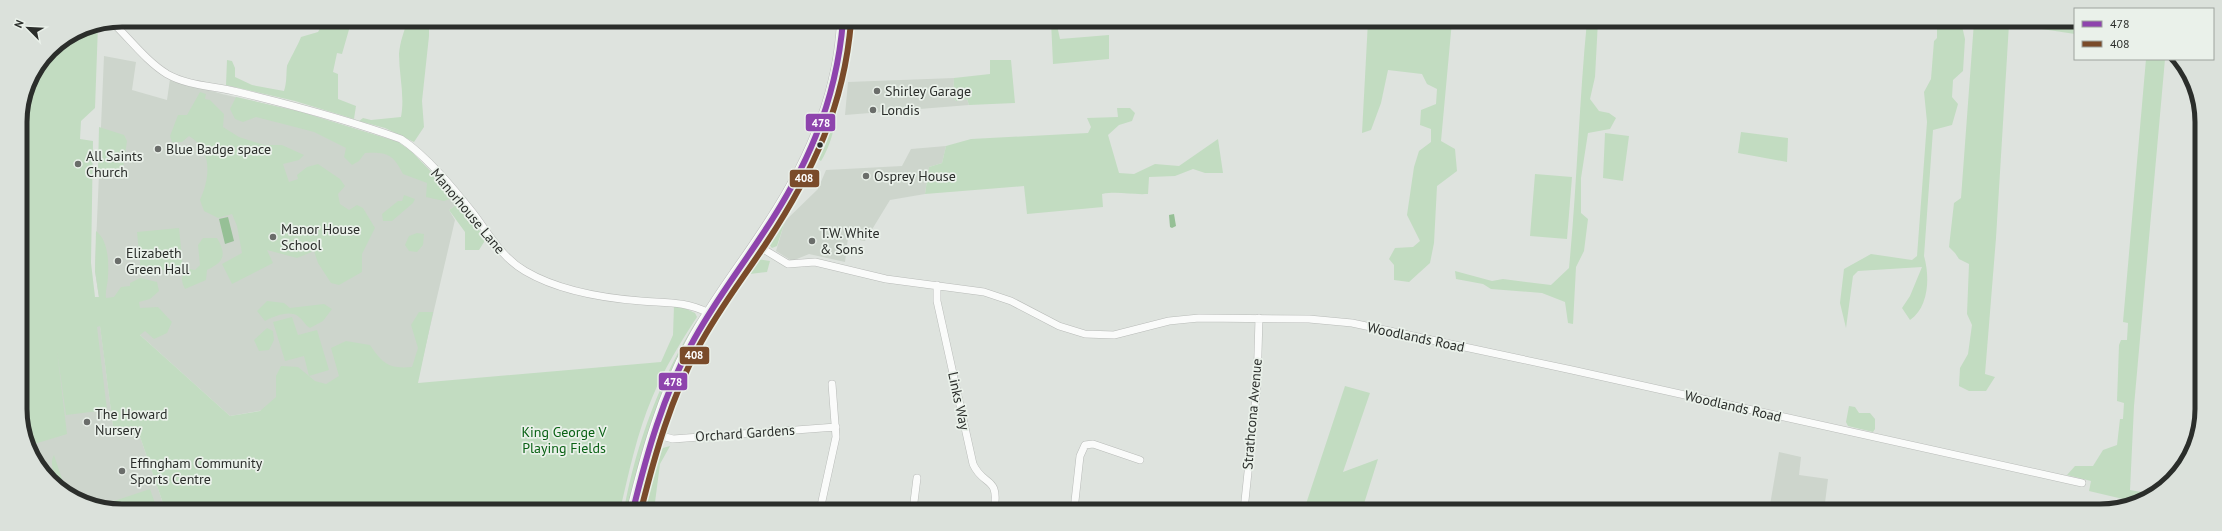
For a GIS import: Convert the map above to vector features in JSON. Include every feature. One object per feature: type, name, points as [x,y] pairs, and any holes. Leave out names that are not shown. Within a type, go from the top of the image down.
[{"type":"main road","points":[[635,504],[654,434],[669,391],[691,345],[709,313],[792,187],[818,134],[835,81],[842,27]]},
{"type":"street","name":"Manorhouse Lane","points":[[117,27],[159,68],[169,75],[312,112],[401,139],[412,146],[460,197],[495,245],[514,264],[537,277],[558,286],[606,297],[688,304],[709,313]]},
{"type":"street","name":"Woodlands Road","points":[[755,244],[788,264],[815,262],[886,279],[937,285],[998,296],[1059,326],[1085,334],[1114,335],[1182,319],[1258,318],[1316,320],[1360,325],[1572,370],[2082,483]]},
{"type":"street","name":"Links Way","points":[[937,285],[938,301],[973,464],[978,472],[994,486],[996,495],[995,504]]},
{"type":"street","name":"Strathcona Avenue","points":[[1245,504],[1257,386],[1258,318]]},
{"type":"street","points":[[821,504],[834,449],[836,427],[832,384]]},
{"type":"street","name":"Orchard Gardens","points":[[654,434],[673,439],[836,427]]},
{"type":"street","points":[[1075,504],[1080,456],[1085,445],[1094,444],[1140,460]]},
{"type":"street","points":[[914,504],[917,478]]},
{"type":"shaded area","name":"Manor House School","points":[[104,56],[136,62],[132,90],[167,100],[170,79],[222,94],[301,112],[398,142],[427,167],[459,203],[449,210],[455,220],[417,383],[230,416],[99,298],[95,271]]},
{"type":"shaded area","points":[[954,78],[953,97],[956,101],[967,99],[969,105],[845,115],[848,82]]},
{"type":"shaded area","points":[[30,100],[33,135],[98,309],[114,434],[138,431],[163,504],[116,504],[92,499],[80,494],[59,480],[47,467],[32,439],[27,409],[27,116]]},
{"type":"shaded area","points":[[946,146],[942,163],[929,167],[925,194],[890,200],[865,241],[848,238],[845,262],[809,254],[792,261],[776,251],[785,221],[818,189],[826,170],[902,166],[911,149]]},
{"type":"shaded area","points":[[1174,214],[1176,226],[1172,228],[1170,227],[1169,215]]},
{"type":"shaded area","points":[[228,217],[234,241],[225,244],[219,219]]},
{"type":"shaded area","points":[[1779,452],[1801,457],[1799,475],[1828,479],[1825,504],[1770,504]]},
{"type":"green space","points":[[294,27],[310,27],[310,29]]},
{"type":"green space","points":[[321,27],[350,27],[342,54],[337,53],[333,72],[338,74],[338,99],[356,106],[354,119],[295,101],[226,85],[227,60],[232,61],[235,68],[235,77],[252,85],[284,91],[287,66],[301,37],[318,32]]},
{"type":"green space","points":[[406,27],[429,27],[422,101],[424,127],[414,142],[385,128],[359,121],[363,118],[371,120],[401,117],[402,93],[399,54]]},
{"type":"green space","points":[[1051,27],[1057,27],[1060,39],[1109,35],[1109,59],[1053,64]]},
{"type":"green space","points":[[1368,27],[1451,27],[1441,141],[1455,149],[1457,171],[1437,186],[1434,243],[1430,263],[1409,282],[1394,280],[1394,265],[1389,259],[1395,248],[1413,247],[1420,241],[1407,215],[1414,167],[1419,151],[1431,142],[1431,129],[1420,125],[1421,110],[1436,104],[1437,89],[1427,84],[1422,74],[1388,70],[1381,103],[1371,130],[1362,133]]},
{"type":"green space","points":[[1587,27],[1598,27],[1595,77],[1590,99],[1599,111],[1609,113],[1616,118],[1610,129],[1588,133],[1581,178],[1581,213],[1588,219],[1584,251],[1576,267],[1573,324],[1568,323],[1565,302],[1542,293],[1491,289],[1483,284],[1456,279],[1455,271],[1492,281],[1503,279],[1551,285],[1569,268]]},
{"type":"green space","points":[[1937,27],[1962,27],[1965,39],[1963,71],[1953,80],[1952,97],[1958,104],[1952,125],[1933,130],[1924,256],[1927,282],[1924,300],[1921,307],[1910,320],[1902,308],[1910,296],[1922,267],[1858,271],[1853,276],[1846,328],[1840,303],[1844,269],[1871,254],[1912,260],[1917,256],[1927,122],[1924,92],[1931,79],[1934,41],[1937,38]]},
{"type":"green space","points":[[1974,27],[2009,27],[1996,238],[1985,374],[1995,377],[1986,391],[1969,391],[1959,386],[1960,368],[1968,354],[1972,325],[1967,314],[1969,264],[1959,259],[1949,247],[1954,203],[1961,198]]},
{"type":"green space","points":[[2029,27],[2074,27],[2074,34]]},
{"type":"green space","name":"King George V Playing Fields","points":[[98,30],[95,108],[81,121],[80,139],[93,141],[91,263],[95,297],[99,297],[95,271],[96,231],[103,240],[107,251],[108,279],[106,298],[114,297],[121,287],[130,286],[130,283],[140,278],[157,282],[159,291],[150,299],[139,302],[140,308],[158,307],[172,322],[167,333],[154,339],[145,331],[140,335],[230,416],[260,411],[276,397],[276,376],[281,366],[298,367],[315,381],[326,384],[339,376],[331,348],[346,341],[370,345],[383,361],[392,366],[412,367],[418,348],[411,325],[419,312],[433,312],[418,383],[661,362],[673,335],[674,305],[680,306],[695,313],[697,317],[667,366],[647,411],[634,453],[621,504],[163,504],[138,431],[114,434],[100,326],[97,327],[107,410],[66,415],[57,351],[67,434],[34,444],[28,421],[27,116],[34,86],[43,69],[51,59],[69,43],[86,34]]},
{"type":"green space","points":[[990,60],[1011,60],[1015,103],[969,105],[967,99],[956,101],[953,97],[954,78],[990,74]]},
{"type":"green space","points":[[2146,60],[2165,60],[2134,406],[2130,490],[2145,493],[2127,500],[2089,491],[2091,481],[2067,475],[2075,466],[2093,466],[2103,450],[2117,445],[2120,419],[2123,419],[2124,403],[2117,401],[2119,345],[2121,340],[2127,340],[2128,323],[2123,322]]},
{"type":"green space","points":[[200,92],[206,94],[205,99],[210,100],[224,114],[223,127],[239,137],[264,145],[282,145],[304,155],[299,160],[283,164],[289,182],[298,179],[297,175],[307,167],[318,164],[340,179],[345,186],[338,194],[340,204],[349,210],[357,205],[363,208],[375,228],[362,254],[362,272],[339,285],[331,283],[318,263],[314,251],[297,258],[267,250],[273,263],[232,284],[222,264],[242,253],[237,226],[232,214],[218,218],[204,211],[200,200],[206,183],[206,157],[197,142],[189,136],[182,142],[172,142],[170,136],[178,115],[187,115]]},
{"type":"green space","points":[[236,97],[301,112],[398,142],[411,151],[455,197],[444,201],[426,197],[427,183],[403,174],[396,162],[384,154],[365,153],[359,161],[352,165],[344,157],[346,148],[314,132],[256,117],[243,122],[235,119],[230,109]]},
{"type":"green space","points":[[1117,108],[1130,108],[1135,113],[1132,121],[1119,125],[1108,135],[1119,173],[1134,174],[1155,164],[1179,166],[1218,139],[1223,173],[1205,173],[1193,169],[1175,176],[1149,177],[1148,194],[1102,194],[1103,207],[1027,214],[1024,186],[925,194],[929,167],[942,163],[946,146],[971,139],[1088,133],[1091,127],[1087,118],[1118,117]]},
{"type":"green space","points":[[830,120],[835,122],[832,137],[821,161],[814,156]]},
{"type":"green space","points":[[99,127],[124,135],[127,141],[122,176],[98,171]]},
{"type":"green space","points":[[1741,132],[1788,138],[1787,162],[1738,153]]},
{"type":"green space","points":[[1605,133],[1629,136],[1623,181],[1603,178]]},
{"type":"green space","points":[[806,173],[811,175],[810,179],[792,199]]},
{"type":"green space","points":[[1535,174],[1572,177],[1567,239],[1530,236]]},
{"type":"green space","points":[[404,195],[415,199],[413,203],[392,221],[383,221],[382,214],[398,201],[402,201]]},
{"type":"green space","points":[[459,203],[486,239],[479,250],[465,250],[465,232],[449,210]]},
{"type":"green space","points":[[780,219],[785,221],[777,246],[772,248],[766,241]]},
{"type":"green space","points":[[179,228],[183,268],[141,272],[137,232]]},
{"type":"green space","points":[[417,233],[424,234],[423,245],[417,252],[409,251],[405,245],[409,236]]},
{"type":"green space","points":[[203,238],[217,238],[222,249],[222,257],[217,264],[207,270],[206,280],[185,289],[182,276],[185,268],[195,270],[200,265],[198,245]]},
{"type":"green space","points":[[757,259],[770,261],[767,272],[742,275],[750,263]]},
{"type":"green space","points":[[746,278],[720,308],[740,279]]},
{"type":"green space","points":[[267,301],[284,303],[290,308],[324,304],[332,309],[323,321],[310,328],[299,317],[291,314],[282,314],[265,321],[257,311]]},
{"type":"green space","points":[[292,317],[298,335],[317,330],[329,370],[309,376],[304,356],[285,361],[273,322]]},
{"type":"green space","points":[[697,320],[631,504],[625,504],[635,460],[643,435],[661,388]]},
{"type":"green space","points":[[267,328],[273,331],[274,340],[269,350],[259,351],[254,340]]},
{"type":"green space","points":[[1345,386],[1370,393],[1343,472],[1378,459],[1364,504],[1306,504]]},
{"type":"green space","points":[[1849,406],[1855,407],[1859,413],[1870,413],[1875,419],[1875,429],[1873,432],[1848,426],[1846,422]]},
{"type":"green space","points":[[656,446],[658,446],[653,464],[659,449],[670,446],[660,464],[655,504],[641,504]]},
{"type":"green space","points":[[54,455],[64,484],[55,475],[52,467],[52,459]]},
{"type":"green space","points":[[150,489],[155,504],[116,504],[109,503]]},
{"type":"transit line","name":"478","points":[[635,504],[657,425],[681,364],[707,317],[776,213],[805,161],[826,108],[834,80],[842,27]]},
{"type":"transit line","name":"408","points":[[643,504],[665,427],[688,367],[714,320],[784,216],[799,190],[824,137],[841,82],[850,27]]},
{"type":"place","name":"Shirley Garage","points":[[877,91]]},
{"type":"place","name":"Londis","points":[[873,110]]},
{"type":"place","name":"Blue Badge space","points":[[158,149]]},
{"type":"place","name":"All Saints Church","points":[[78,164]]},
{"type":"place","name":"Osprey House","points":[[866,176]]},
{"type":"place","name":"Manor House School","points":[[273,237]]},
{"type":"place","name":"T.W. White & Sons","points":[[812,241]]},
{"type":"place","name":"Elizabeth Green Hall","points":[[118,261]]},
{"type":"place","name":"The Howard Nursery","points":[[87,422]]},
{"type":"place","name":"Effingham Community Sports Centre","points":[[122,471]]}]
